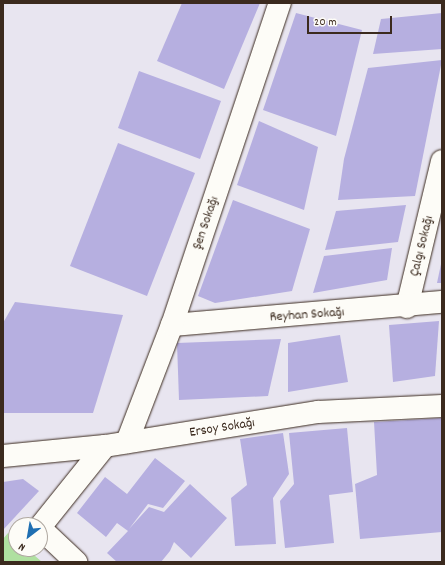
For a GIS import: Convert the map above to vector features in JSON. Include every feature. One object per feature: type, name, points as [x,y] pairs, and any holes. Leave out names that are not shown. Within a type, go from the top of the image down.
[{"type":"street","name":"Şen Sokağı","points":[[127,442],[172,325],[280,3]]},
{"type":"street","name":"Çalgı Sokağı","points":[[407,307],[442,161]]},
{"type":"street","name":"Reyhan Sokağı","points":[[172,325],[407,307],[442,302]]},
{"type":"street","name":"Ersoy Sokağı","points":[[3,456],[105,446],[318,412],[442,406]]},
{"type":"street","points":[[48,517],[105,446]]},
{"type":"street","points":[[48,535],[76,562]]},
{"type":"green space","points":[[8,533],[8,557],[36,557],[42,562],[3,562],[3,539]]},
{"type":"building","points":[[182,3],[260,3],[224,89],[157,61]]},
{"type":"building","points":[[296,13],[362,30],[336,136],[263,110]]},
{"type":"building","points":[[442,13],[442,49],[373,54],[381,19]]},
{"type":"building","points":[[442,60],[415,196],[338,200],[344,159],[368,68]]},
{"type":"building","points":[[139,71],[221,101],[200,159],[118,128]]},
{"type":"building","points":[[259,121],[318,147],[304,210],[237,185]]},
{"type":"building","points":[[118,143],[195,173],[147,296],[70,266]]},
{"type":"building","points":[[233,200],[310,229],[292,291],[215,303],[198,296]]},
{"type":"building","points":[[406,205],[398,242],[325,250],[336,211]]},
{"type":"building","points":[[392,248],[387,280],[313,293],[324,256]]},
{"type":"building","points":[[441,264],[442,283],[437,283]]},
{"type":"building","points":[[15,302],[123,315],[93,413],[3,413],[3,323]]},
{"type":"building","points":[[439,321],[435,376],[393,382],[389,325]]},
{"type":"building","points":[[340,335],[348,382],[288,392],[288,343]]},
{"type":"building","points":[[281,339],[268,396],[179,400],[177,343]]},
{"type":"building","points":[[442,418],[442,532],[360,539],[355,484],[377,475],[374,422]]},
{"type":"building","points":[[347,428],[353,492],[329,495],[334,543],[285,548],[280,501],[294,484],[289,433]]},
{"type":"building","points":[[283,433],[289,474],[273,498],[276,544],[235,546],[231,498],[247,485],[240,439]]},
{"type":"building","points":[[155,458],[185,481],[163,508],[148,504],[129,529],[149,507],[164,512],[190,484],[227,518],[191,558],[174,542],[170,551],[161,562],[117,562],[107,553],[128,531],[117,523],[106,537],[77,513],[105,477],[127,494]]},
{"type":"building","points":[[23,479],[39,491],[15,517],[8,517],[8,525],[3,530],[3,482]]}]
